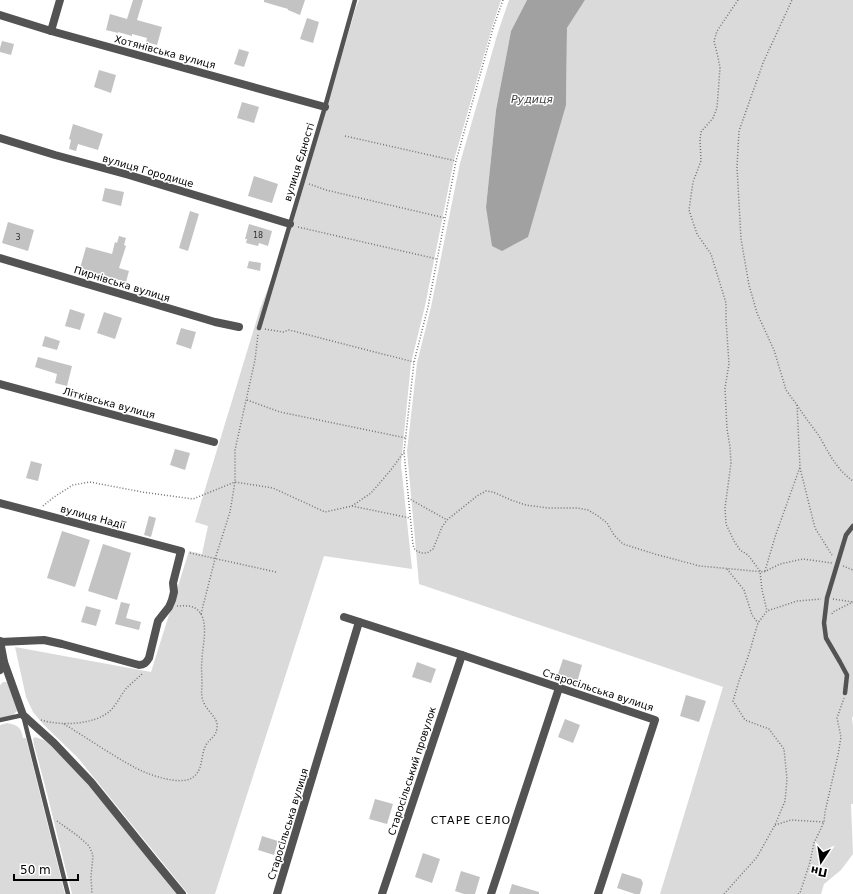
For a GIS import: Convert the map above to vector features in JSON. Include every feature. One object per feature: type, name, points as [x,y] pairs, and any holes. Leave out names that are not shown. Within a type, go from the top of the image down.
[{"type":"street","points":[[51,31],[60,0]]},
{"type":"street","name":"Хотянівська вулиця","points":[[0,16],[325,107]]},
{"type":"street","name":"вулиця Городище","points":[[0,138],[129,175],[290,225]]},
{"type":"street","name":"Пирнівська вулиця","points":[[0,258],[215,322],[239,327]]},
{"type":"street","name":"Літківська вулиця","points":[[0,384],[214,442]]},
{"type":"street","name":"вулиця Надії","points":[[0,503],[181,551]]},
{"type":"street","points":[[181,551],[173,583],[174,592],[170,606],[158,621],[149,658],[144,668],[138,665],[44,640],[0,641],[2,666],[23,715],[54,743],[91,782],[182,894]]},
{"type":"street","name":"Старосільська вулиця","points":[[344,617],[655,720],[598,894]]},
{"type":"street","name":"Старосільська вулиця","points":[[277,894],[359,622]]},
{"type":"street","name":"Старосільський провулок","points":[[382,894],[462,655]]},
{"type":"street","points":[[491,894],[559,688]]},
{"type":"lane","name":"вулиця Єдності","points":[[259,328],[325,107],[355,0]]},
{"type":"lane","points":[[845,692],[847,675],[826,638],[824,623],[828,598],[846,535],[853,526]]},
{"type":"lane","points":[[0,720],[23,715],[68,894]]},
{"type":"path","points":[[503,0],[494,25],[456,161],[428,307],[414,362],[404,452],[413,545],[415,550],[421,553],[427,553],[432,549],[442,527],[447,520],[477,496],[486,491],[493,492],[526,505],[548,508],[577,508],[588,510],[607,523],[623,544],[693,564],[764,572],[780,564],[803,559],[838,564],[853,570]]},
{"type":"path","points":[[738,0],[716,31],[714,41],[720,68],[717,108],[714,118],[702,132],[700,139],[701,161],[693,182],[689,210],[697,234],[711,254],[726,303],[729,364],[725,388],[727,429],[731,463],[725,508],[726,524],[740,550],[748,555],[760,571],[762,590],[767,611]]},
{"type":"path","points":[[792,0],[763,63],[739,132],[737,167],[741,239],[749,284],[757,313],[774,350],[786,390],[818,436],[834,463],[853,481]]},
{"type":"path","points":[[345,136],[456,161]]},
{"type":"path","points":[[303,182],[326,190],[444,218]]},
{"type":"path","points":[[290,225],[436,259]]},
{"type":"path","points":[[201,614],[215,558],[230,512],[235,482],[235,450],[255,360],[259,328],[283,332],[288,330],[414,362]]},
{"type":"path","points":[[246,400],[280,412],[406,438]]},
{"type":"path","points":[[797,406],[800,467],[815,528],[838,564]]},
{"type":"path","points":[[35,512],[54,497],[73,485],[90,482],[142,492],[194,499],[235,482],[273,488],[325,512],[352,506],[371,493],[390,472],[404,452]]},
{"type":"path","points":[[764,572],[800,467]]},
{"type":"path","points":[[408,498],[447,520]]},
{"type":"path","points":[[352,506],[410,518]]},
{"type":"path","points":[[181,551],[276,572]]},
{"type":"path","points":[[727,569],[744,590],[752,615],[758,623]]},
{"type":"path","points":[[724,894],[757,857],[775,825],[785,802],[787,779],[784,749],[769,729],[745,720],[733,701],[758,623],[767,611],[797,601],[828,598],[853,602]]},
{"type":"path","points":[[824,623],[833,612],[853,602]]},
{"type":"path","points":[[64,724],[135,768],[151,775],[171,780],[183,781],[191,778],[197,773],[201,766],[207,743],[217,734],[218,726],[216,719],[203,704],[202,658],[205,638],[203,620],[201,614],[190,606],[170,606]]},
{"type":"path","points":[[37,719],[51,723],[64,724],[82,722],[103,716],[112,710],[144,668]]},
{"type":"path","points":[[798,894],[800,893],[810,862],[814,843],[824,822],[841,737],[837,718],[845,692]]},
{"type":"path","points":[[48,815],[78,836],[89,846],[93,855],[91,877],[92,894]]},
{"type":"path","points":[[775,825],[791,820],[824,822]]},
{"type":"shaded area","points":[[359,0],[501,0],[454,160],[425,306],[411,363],[401,464],[412,569],[324,556],[215,894],[188,894],[78,758],[43,724],[33,712],[26,697],[15,647],[151,672],[189,551],[202,554],[208,526],[195,522],[260,309],[292,226]]},
{"type":"shaded area","points":[[509,0],[527,0],[511,31],[496,110],[486,207],[566,105],[567,28],[585,0],[853,0],[853,804],[851,804],[853,854],[841,870],[824,884],[821,894],[660,894],[723,687],[419,584],[407,451],[417,363],[431,307],[460,163],[498,32]]},
{"type":"shaded area","points":[[3,682],[7,682],[18,710],[12,716],[0,718],[0,685]]},
{"type":"shaded area","points":[[7,723],[18,727],[23,738],[26,738],[65,894],[0,894],[0,725]]},
{"type":"shaded area","points":[[35,737],[44,740],[52,746],[77,772],[179,894],[72,894],[34,745],[33,739]]},
{"type":"water","name":"Рудиця","points":[[527,0],[585,0],[567,28],[566,105],[528,237],[502,251],[492,246],[486,207],[496,110],[511,31]]},
{"type":"building","points":[[133,0],[143,0],[137,20],[162,27],[157,45],[146,42],[147,38],[106,30],[110,14],[127,19]]},
{"type":"building","points":[[264,0],[305,0],[300,15],[288,9],[264,2]]},
{"type":"building","points":[[307,18],[319,22],[313,43],[300,39]]},
{"type":"building","points":[[2,41],[14,44],[11,55],[0,52]]},
{"type":"building","points":[[239,49],[249,52],[244,67],[234,64]]},
{"type":"building","points":[[99,70],[116,75],[111,93],[94,87]]},
{"type":"building","points":[[242,102],[259,107],[254,123],[237,118]]},
{"type":"building","points":[[73,124],[103,134],[98,150],[78,144],[76,151],[69,149],[71,140],[69,139]]},
{"type":"building","points":[[254,176],[278,184],[272,203],[248,196]]},
{"type":"building","points":[[105,188],[124,192],[121,206],[102,201]]},
{"type":"building","points":[[190,211],[199,214],[188,251],[179,248]]},
{"type":"building","points":[[8,222],[34,230],[28,251],[2,243]]},
{"type":"building","points":[[249,224],[272,231],[268,246],[259,243],[258,246],[246,243],[247,239],[245,239]]},
{"type":"building","points":[[119,236],[126,238],[124,245],[126,246],[119,268],[129,271],[126,282],[99,274],[98,277],[79,272],[86,247],[112,254],[115,242],[117,243]]},
{"type":"building","points":[[249,261],[261,263],[260,271],[247,268]]},
{"type":"building","points":[[70,309],[85,314],[80,330],[65,326]]},
{"type":"building","points":[[104,312],[122,318],[115,339],[97,333]]},
{"type":"building","points":[[181,328],[196,332],[191,349],[176,344]]},
{"type":"building","points":[[45,336],[60,341],[57,350],[42,346]]},
{"type":"building","points":[[38,357],[72,366],[67,386],[55,383],[57,374],[35,367]]},
{"type":"building","points":[[175,449],[190,453],[185,470],[170,465]]},
{"type":"building","points":[[31,461],[42,464],[38,481],[26,478]]},
{"type":"building","points":[[149,516],[156,518],[151,537],[144,535]]},
{"type":"building","points":[[62,531],[90,540],[75,587],[47,578]]},
{"type":"building","points":[[103,544],[131,553],[117,600],[88,591]]},
{"type":"building","points":[[121,602],[130,604],[126,618],[141,622],[139,630],[115,624]]},
{"type":"building","points":[[86,606],[101,610],[96,626],[81,622]]},
{"type":"building","points":[[563,659],[582,665],[576,686],[556,680]]},
{"type":"building","points":[[417,662],[436,669],[431,683],[412,677]]},
{"type":"building","points":[[686,695],[706,701],[699,722],[680,716]]},
{"type":"building","points":[[565,719],[580,725],[573,743],[558,737]]},
{"type":"building","points":[[375,799],[393,804],[387,824],[369,819]]},
{"type":"building","points":[[262,836],[278,841],[274,855],[258,850]]},
{"type":"building","points":[[423,853],[440,859],[432,883],[415,877]]},
{"type":"building","points":[[461,871],[480,877],[475,894],[464,894],[455,891]]},
{"type":"building","points":[[622,873],[641,879],[643,883],[640,894],[635,894],[617,888]]},
{"type":"building","points":[[512,884],[539,892],[539,894],[509,894]]},
{"type":"district","name":"СТАРЕ СЕЛО","points":[[471,820]]}]
